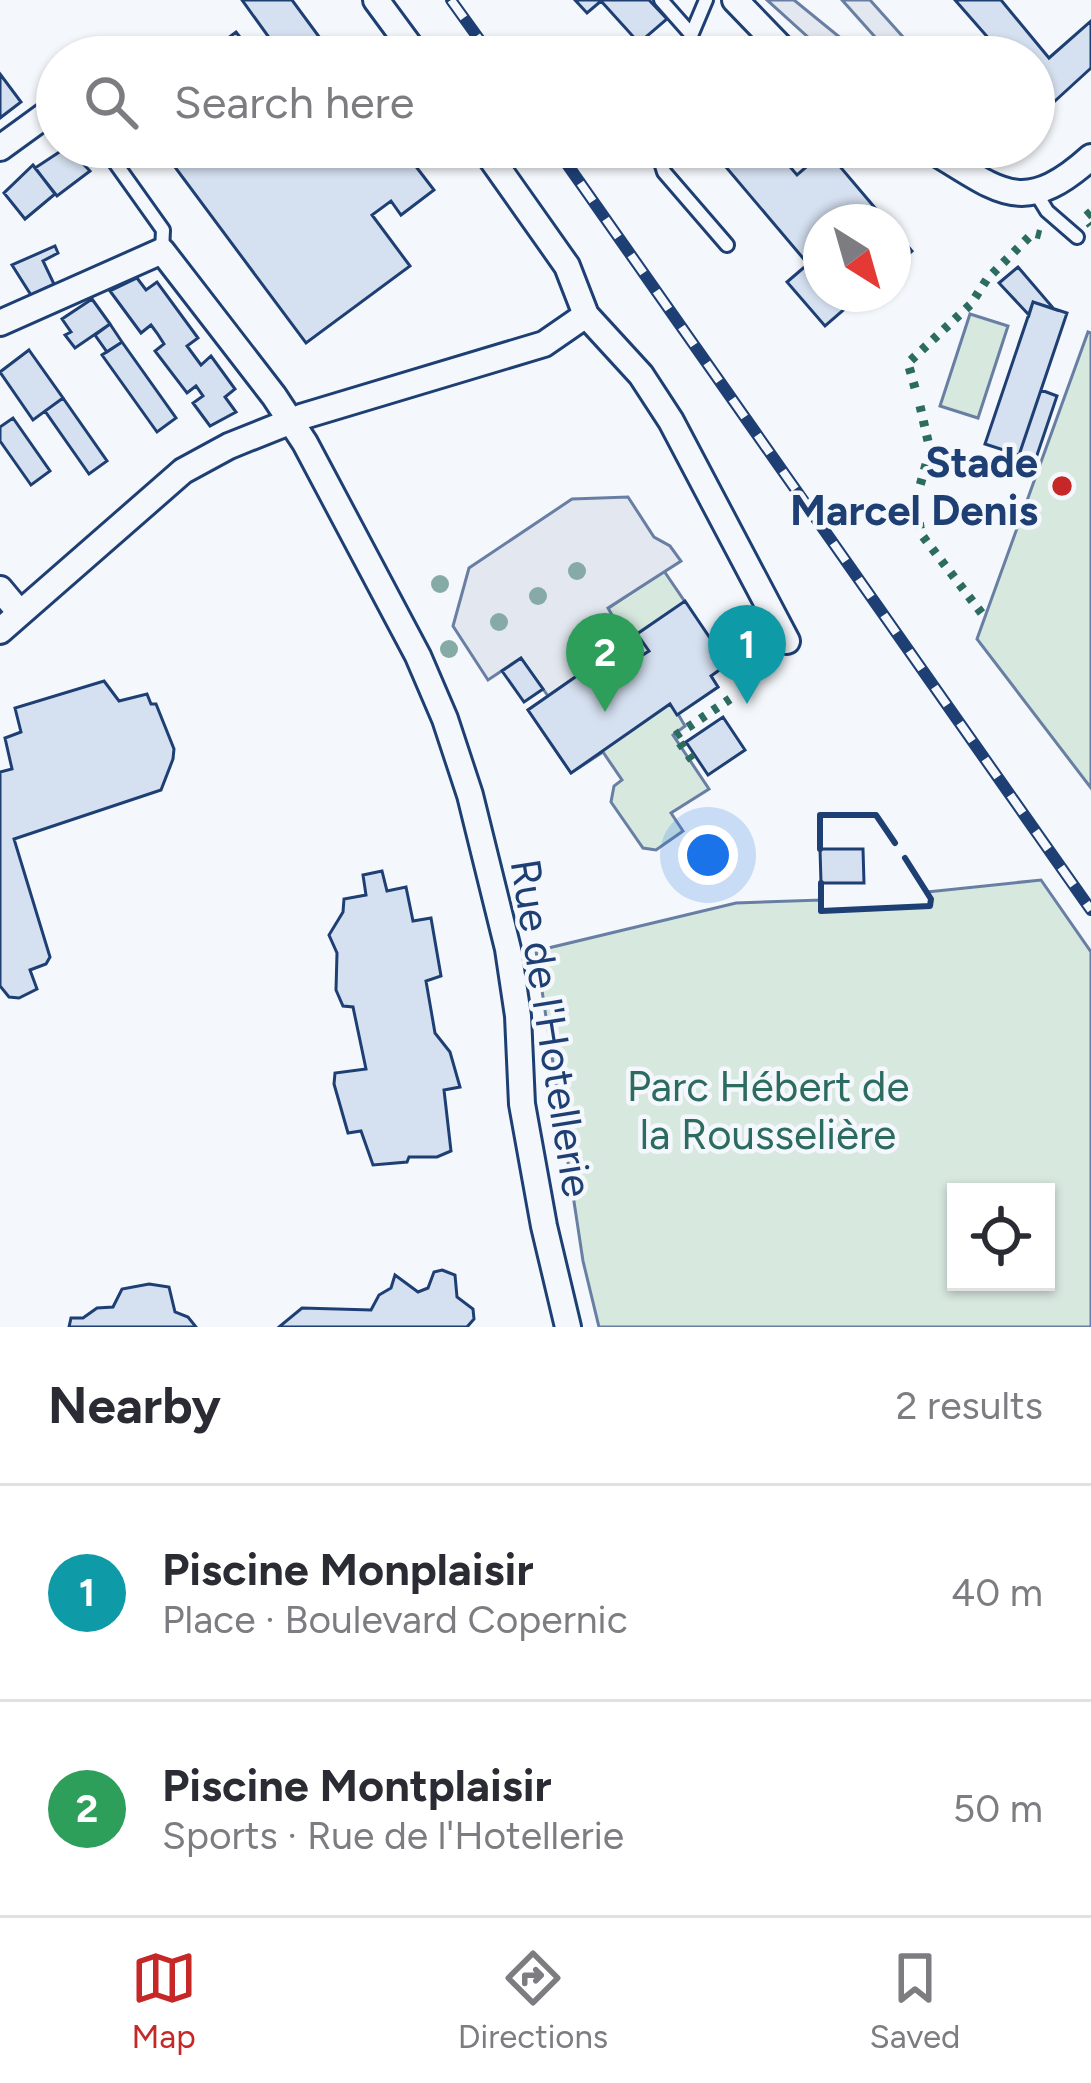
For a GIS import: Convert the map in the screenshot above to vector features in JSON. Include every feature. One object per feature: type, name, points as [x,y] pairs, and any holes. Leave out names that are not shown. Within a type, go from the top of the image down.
[{"type":"street","points":[[376,0],[403,36]]},
{"type":"street","points":[[735,0],[770,36]]},
{"type":"street","points":[[0,148],[36,123]]},
{"type":"street","points":[[964,168],[1010,194],[1036,194],[1058,185],[1091,158]]},
{"type":"street","points":[[498,168],[567,266],[586,314],[641,375],[671,421],[787,641]]},
{"type":"street","points":[[0,323],[162,251]]},
{"type":"street","name":"Rue de l'Hotellerie","points":[[162,251],[291,421],[418,656],[445,719],[470,795],[508,949],[518,1016],[522,1104],[568,1327]]},
{"type":"street","points":[[0,631],[183,472],[229,446],[291,421],[544,344],[586,314]]},
{"type":"street","points":[[0,589],[20,613]]},
{"type":"lane","points":[[661,0],[691,34],[706,0]]},
{"type":"lane","points":[[119,168],[164,230],[162,251]]},
{"type":"lane","points":[[663,168],[728,245]]},
{"type":"lane","points":[[1036,194],[1047,211],[1077,237]]},
{"type":"green space","points":[[970,314],[1008,326],[978,418],[940,406]]},
{"type":"green space","name":"Stade Marcel Denis","points":[[1091,333],[1091,788],[977,639]]},
{"type":"green space","points":[[664,571],[709,637],[718,632],[723,640],[715,646],[711,676],[718,687],[678,714],[685,726],[673,735],[709,789],[671,813],[683,831],[656,850],[643,848],[611,802],[614,786],[622,780],[603,752],[571,773],[528,710],[627,642],[607,609]]},
{"type":"green space","name":"Parc Hébert de la Rousselière","points":[[1041,880],[1091,952],[1091,1327],[599,1327],[583,1261],[536,951],[736,903],[821,900],[822,911],[929,906],[927,892]]},
{"type":"shaded area","points":[[767,0],[794,0],[838,36],[807,36]]},
{"type":"shaded area","points":[[842,0],[870,0],[902,36],[874,36]]},
{"type":"shaded area","points":[[628,497],[654,537],[670,546],[681,561],[608,608],[627,641],[548,696],[521,658],[488,680],[453,626],[469,568],[572,499]]},
{"type":"building","points":[[242,0],[292,0],[319,36],[268,36]]},
{"type":"building","points":[[575,0],[649,0],[667,19],[647,36],[633,36],[601,1],[587,13]]},
{"type":"building","points":[[955,0],[1001,0],[1031,36],[987,36]]},
{"type":"building","points":[[1091,21],[1091,68],[1055,101],[1055,53]]},
{"type":"building","points":[[0,74],[21,102],[0,118]]},
{"type":"building","points":[[33,165],[55,194],[25,219],[4,193]]},
{"type":"building","points":[[35,168],[87,168],[90,171],[57,196]]},
{"type":"building","points":[[176,168],[417,168],[434,190],[401,215],[391,201],[372,215],[410,266],[306,343]]},
{"type":"building","points":[[727,168],[791,168],[797,175],[805,168],[841,168],[872,204],[803,204],[803,258]]},
{"type":"building","points":[[55,246],[58,253],[43,261],[54,284],[31,295],[12,265]]},
{"type":"building","points":[[1018,267],[1054,309],[1033,302],[1029,315],[999,283]]},
{"type":"building","points":[[803,268],[803,301],[787,282]]},
{"type":"building","points":[[137,278],[146,290],[157,282],[198,338],[187,346],[201,365],[211,356],[235,389],[225,397],[236,412],[210,426],[193,403],[203,396],[196,386],[187,393],[155,351],[164,344],[157,333],[151,325],[141,333],[110,291]]},
{"type":"building","points":[[92,299],[110,324],[75,348],[65,335],[71,332],[62,319]]},
{"type":"building","points":[[1033,302],[1067,313],[1019,455],[985,444]]},
{"type":"building","points":[[813,312],[841,312],[825,326]]},
{"type":"building","points":[[110,324],[122,342],[107,352],[95,335]]},
{"type":"building","points":[[122,342],[176,418],[157,432],[102,355]]},
{"type":"building","points":[[29,350],[63,398],[33,420],[0,372]]},
{"type":"building","points":[[1041,390],[1057,396],[1035,461],[1019,455]]},
{"type":"building","points":[[63,398],[107,461],[89,474],[45,411]]},
{"type":"building","points":[[13,418],[50,471],[31,485],[0,441],[0,427]]},
{"type":"building","points":[[685,601],[710,638],[718,632],[723,640],[715,645],[728,664],[711,676],[718,687],[677,715],[670,704],[571,773],[528,710],[627,641],[638,658],[649,651],[637,634]]},
{"type":"building","points":[[521,658],[543,689],[524,702],[502,671]]},
{"type":"building","points":[[104,681],[119,701],[147,694],[151,704],[156,704],[174,749],[173,759],[161,790],[14,839],[50,957],[46,964],[30,970],[37,989],[19,998],[9,997],[0,986],[0,772],[12,769],[5,738],[21,732],[15,708]]},
{"type":"building","points":[[723,717],[745,750],[708,775],[686,742]]},
{"type":"building","points":[[820,849],[863,849],[864,883],[821,883]]},
{"type":"building","points":[[382,871],[387,891],[406,887],[413,921],[431,918],[441,976],[426,981],[435,1033],[450,1052],[460,1087],[444,1090],[451,1151],[373,1165],[361,1131],[348,1133],[334,1084],[335,1073],[366,1069],[353,1007],[343,1006],[336,990],[337,953],[329,935],[343,912],[344,899],[366,895],[363,875]]},
{"type":"building","points":[[434,1272],[455,1275],[457,1297],[473,1309],[474,1319],[467,1327],[279,1327],[302,1308],[371,1310],[379,1295],[391,1288],[395,1275],[418,1292],[428,1288]]},
{"type":"building","points":[[149,1284],[169,1287],[175,1312],[196,1327],[69,1327],[71,1318],[113,1307],[122,1289]]},
{"type":"railway","points":[[451,0],[477,36]]},
{"type":"railway","points":[[570,168],[1091,910]]},
{"type":"hedge","points":[[1091,212],[1085,217],[1091,225]]},
{"type":"hedge","points":[[915,388],[908,363],[971,304],[987,279],[1033,233],[1041,235]]},
{"type":"hedge","points":[[920,406],[930,450],[916,500],[921,534],[983,615]]},
{"type":"hedge","points":[[692,760],[675,736],[730,699]]},
{"type":"wall","points":[[820,849],[820,815],[876,815],[895,843]]},
{"type":"wall","points":[[821,883],[821,911],[930,906],[931,899],[905,858]]},
{"type":"place","name":"Stade Marcel Denis","points":[[1062,486]]},
{"type":"place","name":"Piscine Monplaisir","points":[[747,704]]},
{"type":"place","name":"Piscine Montplaisir","points":[[605,712]]}]
